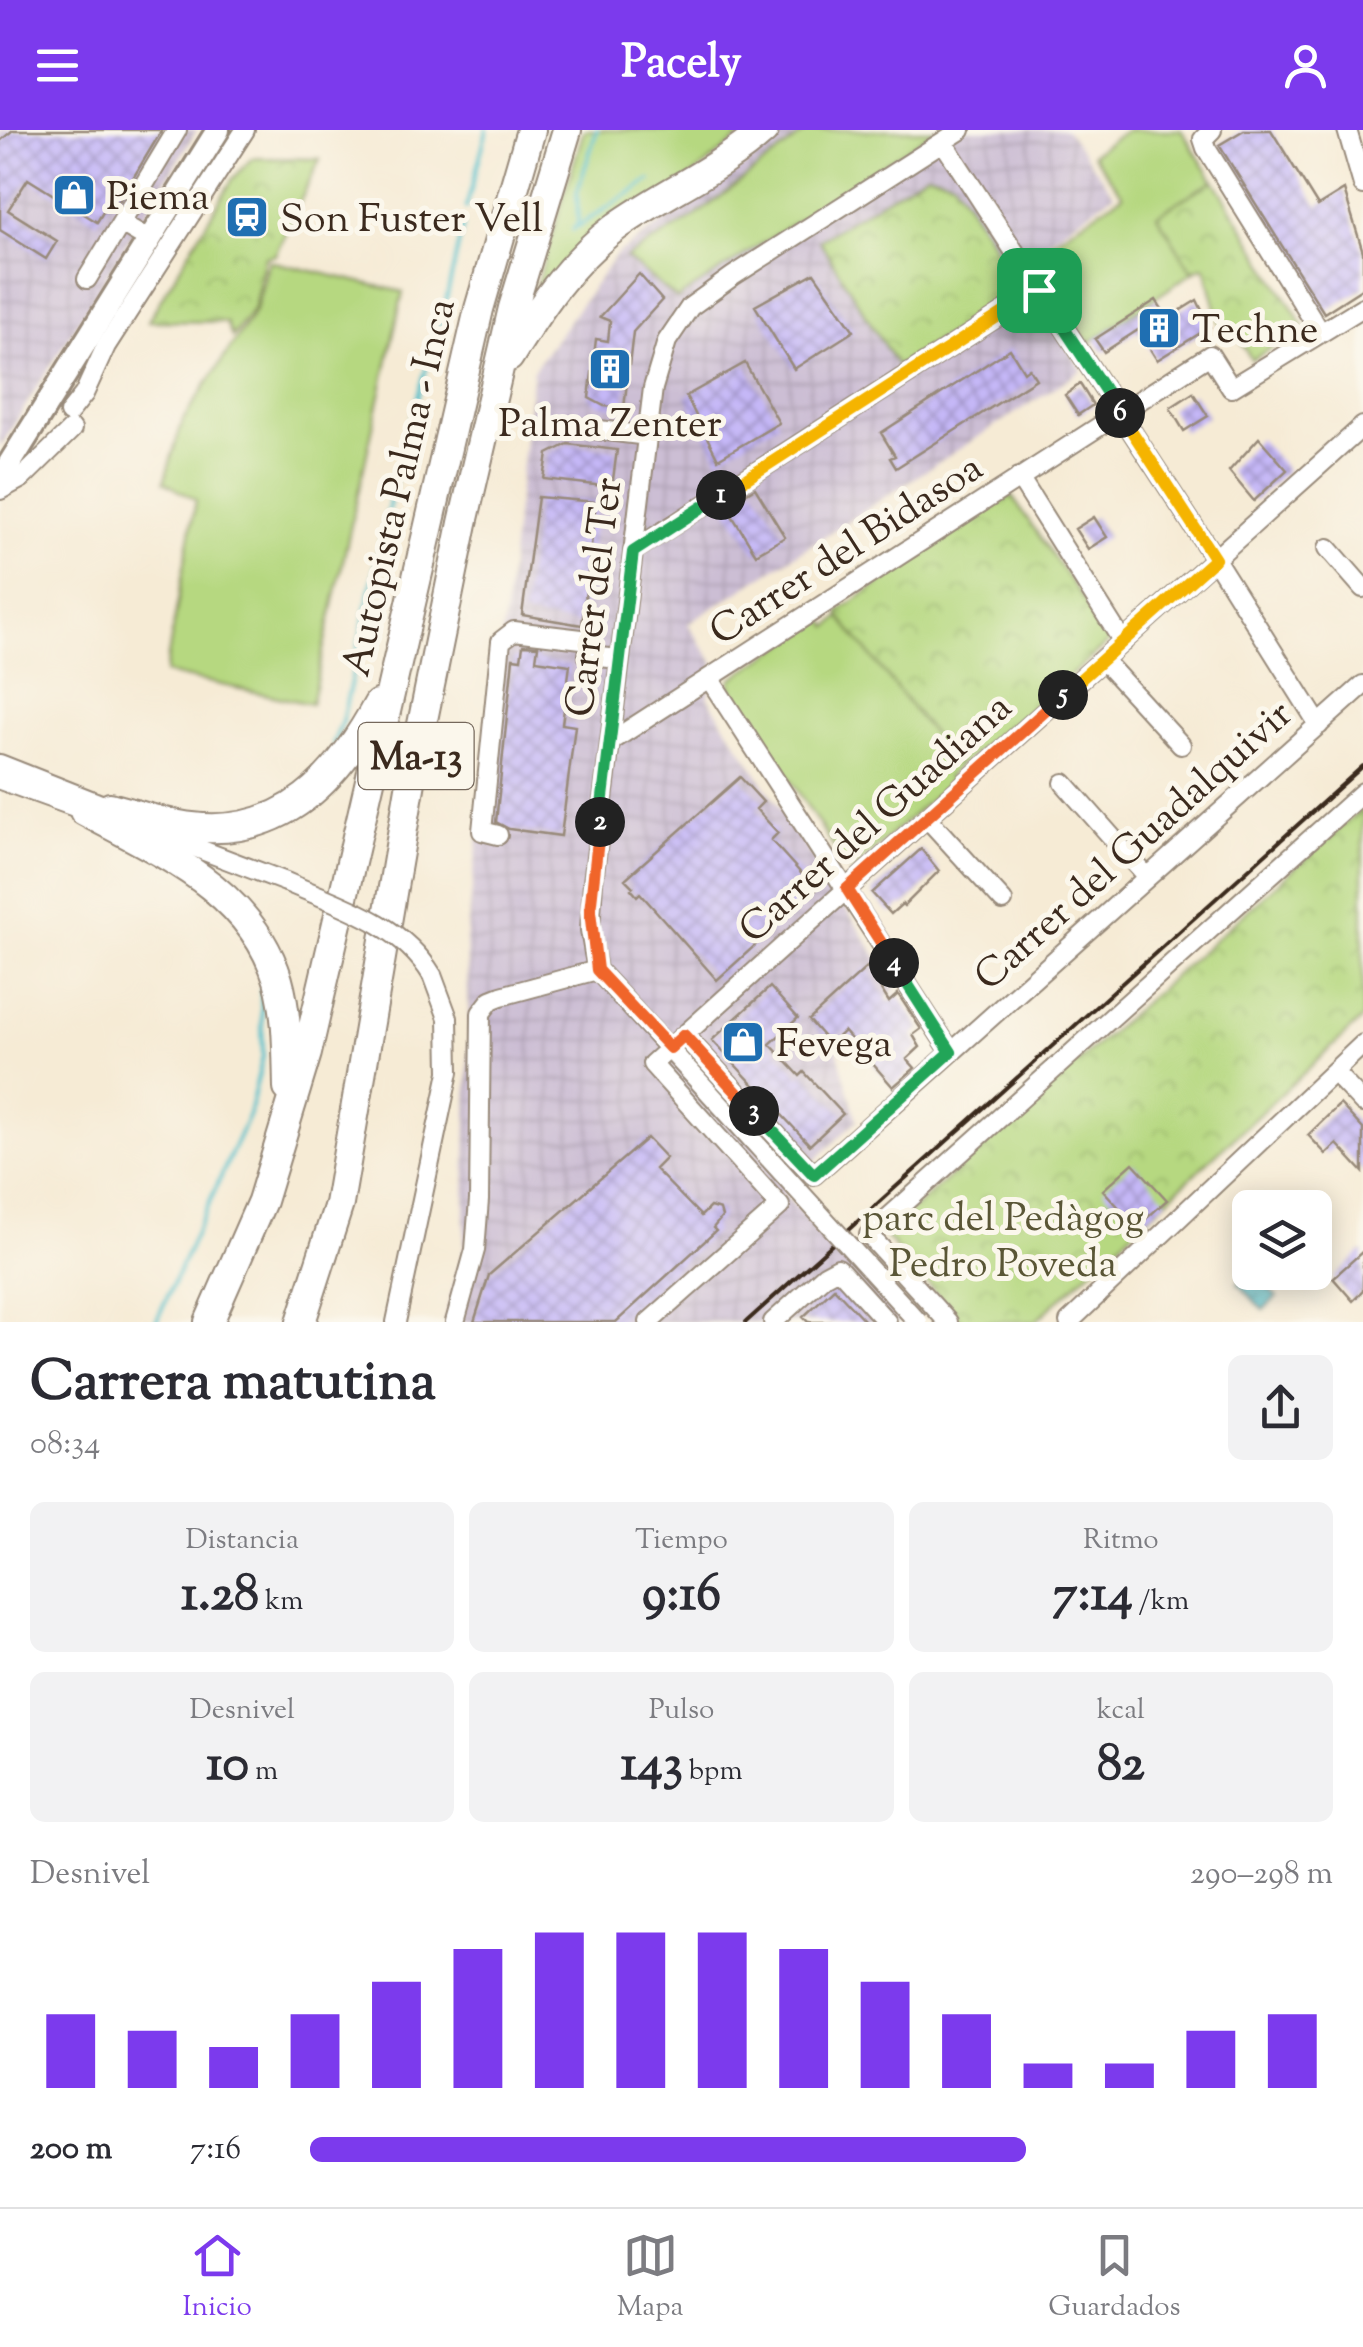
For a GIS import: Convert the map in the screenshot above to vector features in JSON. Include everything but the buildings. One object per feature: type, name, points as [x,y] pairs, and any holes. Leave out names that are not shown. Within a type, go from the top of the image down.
[{"type":"highway","name":"Autopista Palma - Inca","points":[[209,1322],[262,1200],[288,1120],[349,877],[479,310],[532,130]]},
{"type":"highway","name":"Autopista Palma - Inca","points":[[301,1322],[332,1232],[423,718],[498,375],[529,254],[568,130]]},
{"type":"highway","points":[[498,375],[536,313],[581,258],[616,228],[724,162],[764,130]]},
{"type":"highway","points":[[97,809],[195,828],[232,828],[272,817],[299,802],[334,772],[365,728],[395,672]]},
{"type":"highway","points":[[97,809],[193,870],[236,908],[248,924],[273,967],[281,996],[287,1046],[288,1120]]},
{"type":"highway","points":[[320,1322],[337,1268],[332,1232]]},
{"type":"main road","points":[[0,479],[190,175],[210,133]]},
{"type":"street","points":[[86,279],[177,130]]},
{"type":"street","points":[[0,490],[22,478],[72,427],[106,346],[245,130]]},
{"type":"street","name":"Carrer del Ter","points":[[597,970],[590,911],[653,388],[667,341],[690,307],[733,276],[962,130]]},
{"type":"street","points":[[1212,130],[1204,137],[1204,146],[1321,332],[1363,306]]},
{"type":"street","points":[[1346,130],[1363,185]]},
{"type":"street","points":[[943,142],[1319,726]]},
{"type":"street","points":[[160,157],[190,175]]},
{"type":"street","points":[[121,222],[150,240]]},
{"type":"street","points":[[633,552],[1039,290]]},
{"type":"street","name":"Carrer del Bidasoa","points":[[610,742],[1210,355],[1231,388],[1321,332]]},
{"type":"street","points":[[60,382],[72,427]]},
{"type":"street","points":[[574,426],[648,436]]},
{"type":"street","points":[[1215,559],[1363,426]]},
{"type":"street","points":[[1018,477],[1123,642]]},
{"type":"street","points":[[1328,548],[1363,588]]},
{"type":"street","name":"Carrer del Guadiana","points":[[648,1322],[780,1206],[652,1064],[1215,559]]},
{"type":"street","points":[[498,835],[482,830],[502,642],[514,632],[590,640],[588,656],[620,659]]},
{"type":"street","points":[[1103,660],[1181,745]]},
{"type":"street","points":[[709,678],[951,1052]]},
{"type":"street","name":"Carrer del Guadalquivir","points":[[684,1035],[814,1175],[1363,685]]},
{"type":"street","points":[[0,764],[97,809]]},
{"type":"street","points":[[0,780],[97,809],[286,882],[383,926],[413,950],[432,975],[448,1018],[449,1072],[396,1322]]},
{"type":"street","points":[[1064,783],[1147,877]]},
{"type":"street","points":[[948,1322],[870,1235],[1363,792]]},
{"type":"street","points":[[926,818],[1004,901]]},
{"type":"street","points":[[455,1322],[476,1234],[480,1013],[500,996],[597,970],[918,1322]]},
{"type":"street","points":[[1070,1322],[1363,1044]]},
{"type":"street","points":[[1334,1072],[1363,1103]]},
{"type":"street","points":[[772,1322],[825,1274],[838,1268],[887,1322]]},
{"type":"shaded area","points":[[0,130],[197,130],[0,447]]},
{"type":"shaded area","points":[[788,130],[1066,130],[1114,194],[1013,266],[1082,370],[688,624],[714,663],[708,698],[897,987],[837,1049],[857,1120],[782,1192],[900,1322],[444,1322],[464,1247],[469,1023],[466,940],[533,370],[616,255],[751,162]]},
{"type":"green space","points":[[584,130],[749,130],[530,307]]},
{"type":"green space","points":[[808,130],[936,130],[677,299],[626,258],[694,217]]},
{"type":"green space","points":[[1127,130],[1181,130],[1248,235],[1089,343],[1032,255],[1123,195],[1092,154]]},
{"type":"green space","points":[[252,158],[320,159],[275,255],[265,257],[254,308],[232,337],[226,322],[148,321],[232,180]]},
{"type":"green space","points":[[927,173],[953,180],[1021,289],[897,366],[819,240]]},
{"type":"green space","points":[[1214,180],[1304,327],[1252,360],[1234,332],[1222,331],[1205,267],[1191,270],[1157,215]]},
{"type":"green space","points":[[269,261],[403,292],[311,704],[165,673],[196,500],[164,482],[183,420],[256,309]]},
{"type":"green space","points":[[1011,495],[1111,640],[1036,706],[958,766],[839,611]]},
{"type":"green space","points":[[840,617],[958,766],[948,777],[951,781],[853,869],[847,868],[730,686],[731,679],[823,619],[829,627]]},
{"type":"green space","name":"parc del Pedàgog Pedro Poveda","points":[[1363,807],[1363,1018],[1035,1322],[962,1322],[884,1235]]},
{"type":"water","points":[[1244,1290],[1270,1290],[1277,1297],[1263,1310]]},
{"type":"waterway","points":[[466,208],[487,130]]},
{"type":"waterway","points":[[573,230],[578,222],[577,193],[597,130]]},
{"type":"waterway","points":[[577,227],[650,180]]},
{"type":"waterway","points":[[438,336],[463,225]]},
{"type":"waterway","points":[[333,744],[342,721],[394,483],[435,343]]},
{"type":"waterway","points":[[156,1322],[249,1114],[263,1056],[261,989]]},
{"type":"railway","points":[[746,1322],[1363,766]]},
{"type":"place","name":"Piema","points":[[74,195]]},
{"type":"place","name":"Son Fuster Vell","points":[[247,217]]},
{"type":"place","name":"Techne","points":[[1159,328]]},
{"type":"place","name":"Palma Zenter","points":[[610,369]]},
{"type":"place","name":"Fevega","points":[[743,1042]]},
{"type":"route","points":[[1039,290],[1215,559],[847,889],[951,1052],[814,1175],[684,1035],[670,1048],[597,970],[590,911],[633,552],[1039,290]]}]
